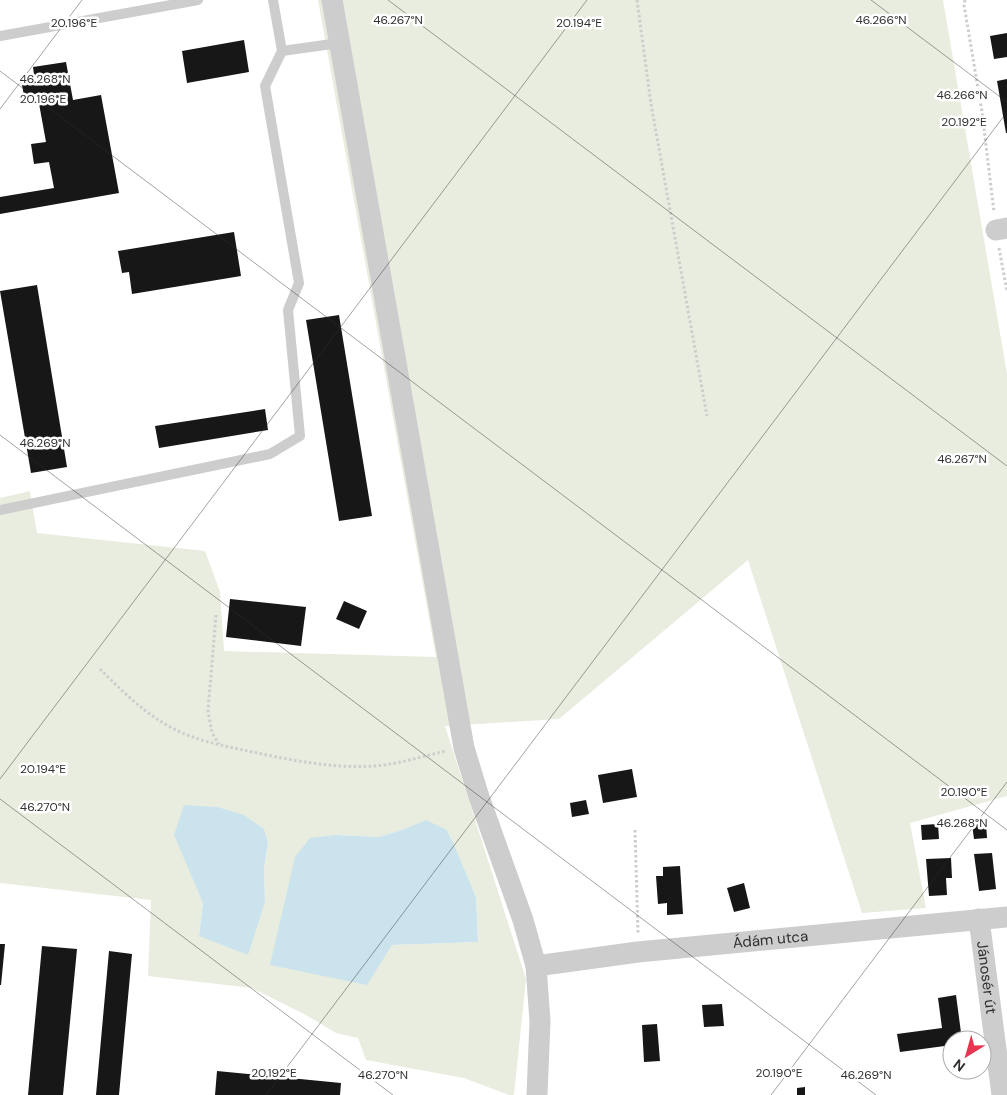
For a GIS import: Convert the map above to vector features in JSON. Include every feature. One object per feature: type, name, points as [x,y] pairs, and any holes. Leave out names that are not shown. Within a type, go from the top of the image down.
[{"type":"street","points":[[332,0],[464,748],[479,798],[523,920],[536,966],[540,1021],[537,1095]]},
{"type":"street","name":"Ádám utca","points":[[536,966],[638,952],[1007,917]]},
{"type":"street","name":"Jánosér út","points":[[979,919],[1002,1095]]},
{"type":"lane","points":[[0,36],[198,0]]},
{"type":"lane","points":[[0,510],[270,454],[300,436],[288,310],[299,283],[265,86],[282,51],[273,0]]},
{"type":"lane","points":[[282,51],[339,43]]},
{"type":"path","points":[[637,0],[651,104],[707,416]]},
{"type":"path","points":[[965,0],[964,5],[1002,229],[1007,291]]},
{"type":"path","points":[[216,615],[208,711],[212,733],[219,745]]},
{"type":"path","points":[[100,669],[146,711],[166,724],[196,738],[219,745],[275,757],[344,766],[377,766],[464,748]]},
{"type":"path","points":[[635,830],[638,952]]},
{"type":"shaded area","points":[[318,0],[943,0],[1007,374],[1007,796],[910,823],[926,908],[862,913],[748,560],[559,719],[445,726],[526,979],[514,1095],[509,1095],[464,1078],[366,1060],[358,1038],[336,1033],[306,1015],[252,988],[148,976],[151,900],[0,883],[0,498],[30,491],[37,533],[205,551],[220,592],[224,651],[436,657]],"holes":[[[402,830],[447,830],[476,897],[478,942],[392,945],[336,835],[379,837]],[[268,843],[264,869],[265,902],[199,936],[203,903]]]},
{"type":"water","points":[[184,805],[217,807],[244,815],[264,829],[268,843],[264,869],[265,902],[248,955],[199,936],[203,903],[174,835]]},
{"type":"water","points":[[426,820],[447,830],[454,845],[476,897],[478,942],[392,945],[367,985],[270,965],[295,857],[310,838],[336,835],[379,837]]},
{"type":"building","points":[[1007,33],[1007,57],[994,59],[990,36]]},
{"type":"building","points":[[244,40],[249,72],[187,83],[182,51]]},
{"type":"building","points":[[66,62],[73,100],[101,95],[119,193],[0,214],[0,197],[54,188],[49,162],[34,164],[31,144],[46,142],[38,98],[25,101],[22,85],[35,82],[33,67]]},
{"type":"building","points":[[1007,79],[1007,133],[1006,133],[997,81]]},
{"type":"building","points":[[234,232],[241,276],[132,294],[129,272],[122,273],[118,251]]},
{"type":"building","points":[[37,285],[67,467],[31,473],[0,291]]},
{"type":"building","points":[[339,315],[372,516],[339,521],[306,320]]},
{"type":"building","points":[[265,409],[268,430],[159,448],[155,426]]},
{"type":"building","points":[[230,599],[306,607],[301,646],[226,637]]},
{"type":"building","points":[[344,601],[367,611],[359,629],[336,619]]},
{"type":"building","points":[[632,769],[637,797],[603,803],[598,775]]},
{"type":"building","points":[[586,800],[589,814],[572,817],[570,803]]},
{"type":"building","points":[[986,822],[987,838],[974,839],[972,824]]},
{"type":"building","points":[[938,824],[939,839],[922,840],[921,825]]},
{"type":"building","points":[[992,853],[996,889],[979,891],[974,854]]},
{"type":"building","points":[[951,858],[952,878],[946,878],[947,895],[929,896],[926,859]]},
{"type":"building","points":[[680,866],[683,914],[667,915],[667,903],[658,904],[656,876],[663,876],[663,867]]},
{"type":"building","points":[[744,883],[750,908],[734,912],[727,888]]},
{"type":"building","points":[[0,944],[5,944],[1,985],[0,985]]},
{"type":"building","points":[[42,946],[77,949],[63,1095],[28,1095]]},
{"type":"building","points":[[109,951],[132,954],[119,1095],[96,1095]]},
{"type":"building","points":[[956,995],[961,1030],[942,1030],[942,1046],[900,1052],[897,1034],[942,1028],[938,998]]},
{"type":"building","points":[[722,1004],[724,1026],[704,1027],[702,1005]]},
{"type":"building","points":[[657,1024],[660,1061],[644,1062],[642,1025]]},
{"type":"building","points":[[217,1071],[341,1083],[340,1095],[215,1095]]},
{"type":"building","points":[[805,1087],[805,1095],[797,1095],[797,1088]]}]
